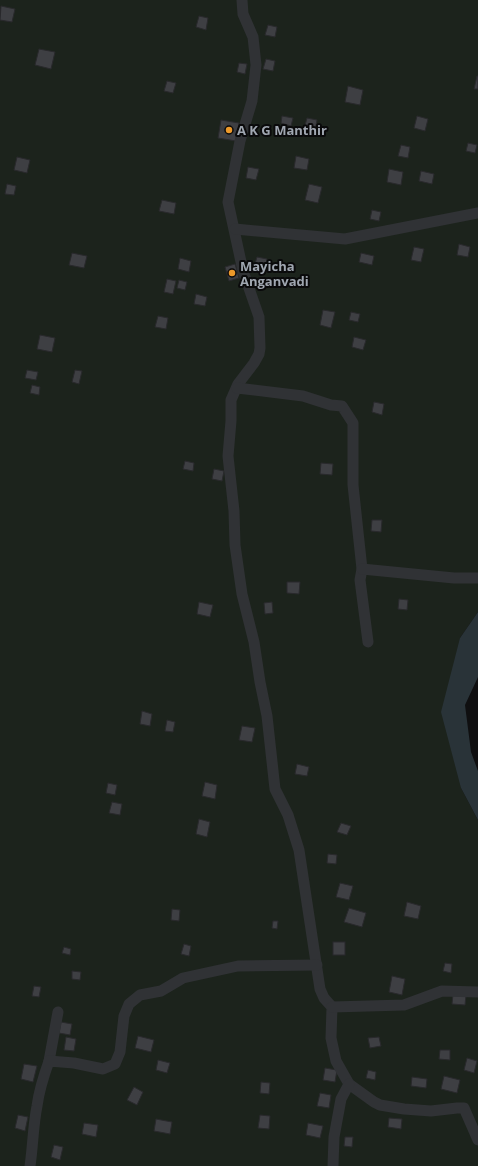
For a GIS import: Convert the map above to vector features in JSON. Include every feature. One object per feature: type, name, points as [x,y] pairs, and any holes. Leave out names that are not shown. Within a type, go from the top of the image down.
[{"type":"street","points":[[242,0],[242,14],[253,37],[256,65],[252,101],[240,141],[228,202],[243,271],[259,317],[260,348],[259,354],[254,363],[237,388],[231,400],[228,456],[234,510],[235,545],[242,594],[254,642],[267,716],[275,789],[288,815],[299,850],[305,896],[322,994],[332,1007],[331,1038],[336,1061],[349,1084],[380,1105],[431,1111],[464,1108],[478,1140]]},
{"type":"street","points":[[235,229],[345,239],[478,213]]},
{"type":"street","points":[[237,388],[303,396],[330,405],[342,406],[353,423],[353,485],[362,569],[360,580],[368,642]]},
{"type":"street","points":[[362,569],[454,578],[478,578]]},
{"type":"street","points":[[49,1060],[103,1068],[115,1064],[120,1052],[124,1016],[129,1004],[140,995],[161,991],[182,978],[238,966],[317,965]]},
{"type":"street","points":[[332,1007],[404,1005],[442,990],[478,992]]},
{"type":"street","points":[[30,1166],[34,1144],[36,1107],[49,1060],[58,1012]]},
{"type":"street","points":[[333,1166],[334,1137],[339,1107],[341,1099],[349,1084]]},
{"type":"shaded area","points":[[0,0],[478,0],[478,612],[460,638],[461,788],[478,820],[478,1166],[0,1166]]},
{"type":"shaded area","points":[[478,612],[478,677],[465,705],[471,752],[478,771],[478,820],[461,788],[441,712],[460,638]]},
{"type":"building","points":[[1,6],[15,9],[12,22],[0,20]]},
{"type":"building","points":[[199,16],[208,18],[206,30],[196,27]]},
{"type":"building","points":[[268,25],[277,27],[275,37],[265,35]]},
{"type":"building","points":[[39,49],[55,52],[51,69],[35,65]]},
{"type":"building","points":[[266,59],[275,61],[273,71],[263,69]]},
{"type":"building","points":[[239,63],[247,64],[245,74],[237,72]]},
{"type":"building","points":[[477,76],[478,89],[474,89]]},
{"type":"building","points":[[167,81],[176,83],[173,93],[164,91]]},
{"type":"building","points":[[348,86],[363,90],[360,105],[345,102]]},
{"type":"building","points":[[282,116],[293,118],[291,126],[281,123]]},
{"type":"building","points":[[417,116],[428,119],[425,131],[414,128]]},
{"type":"building","points":[[307,118],[317,120],[315,131],[304,129]]},
{"type":"building","name":"A K G Manthir","points":[[221,120],[239,123],[236,141],[218,138]]},
{"type":"building","points":[[468,143],[477,145],[475,153],[466,151]]},
{"type":"building","points":[[401,145],[410,147],[408,158],[398,156]]},
{"type":"building","points":[[296,156],[309,159],[307,170],[294,168]]},
{"type":"building","points":[[17,157],[30,160],[27,173],[14,170]]},
{"type":"building","points":[[248,167],[259,169],[256,180],[246,178]]},
{"type":"building","points":[[389,169],[403,172],[401,185],[387,182]]},
{"type":"building","points":[[421,171],[434,174],[432,184],[419,181]]},
{"type":"building","points":[[7,184],[16,186],[14,195],[5,194]]},
{"type":"building","points":[[309,184],[322,187],[318,203],[305,200]]},
{"type":"building","points":[[162,200],[176,203],[174,214],[159,211]]},
{"type":"building","points":[[372,210],[381,212],[379,221],[370,219]]},
{"type":"building","points":[[459,244],[470,247],[468,257],[457,255]]},
{"type":"building","points":[[414,247],[424,249],[421,262],[411,260]]},
{"type":"building","points":[[72,253],[87,256],[84,268],[69,265]]},
{"type":"building","points":[[361,253],[374,256],[372,265],[359,262]]},
{"type":"building","points":[[257,257],[267,259],[265,269],[254,267]]},
{"type":"building","points":[[180,258],[191,261],[189,272],[178,269]]},
{"type":"building","name":"Mayicha Anganvadi","points":[[235,264],[239,278],[229,281],[225,267]]},
{"type":"building","points":[[167,279],[176,281],[173,294],[164,292]]},
{"type":"building","points":[[179,280],[187,282],[185,290],[177,288]]},
{"type":"building","points":[[196,294],[207,297],[205,306],[194,304]]},
{"type":"building","points":[[323,310],[335,312],[331,328],[320,325]]},
{"type":"building","points":[[351,312],[360,314],[358,322],[349,320]]},
{"type":"building","points":[[158,316],[168,318],[166,329],[155,327]]},
{"type":"building","points":[[40,335],[55,338],[52,352],[37,349]]},
{"type":"building","points":[[354,337],[366,340],[363,350],[352,347]]},
{"type":"building","points":[[27,370],[38,372],[36,380],[25,378]]},
{"type":"building","points":[[75,370],[82,371],[79,384],[72,382]]},
{"type":"building","points":[[32,385],[40,387],[39,395],[30,393]]},
{"type":"building","points":[[374,402],[384,404],[382,415],[372,412]]},
{"type":"building","points":[[185,461],[194,463],[193,471],[183,469]]},
{"type":"building","points":[[321,463],[333,464],[332,475],[320,474]]},
{"type":"building","points":[[214,469],[224,471],[222,481],[212,479]]},
{"type":"building","points":[[372,520],[382,520],[381,532],[371,531]]},
{"type":"building","points":[[287,582],[300,582],[299,594],[287,593]]},
{"type":"building","points":[[399,599],[408,600],[407,610],[398,609]]},
{"type":"building","points":[[199,602],[213,605],[210,617],[197,614]]},
{"type":"building","points":[[272,602],[273,613],[265,614],[264,603]]},
{"type":"building","points":[[142,711],[152,714],[150,726],[140,724]]},
{"type":"building","points":[[167,720],[175,722],[173,732],[165,731]]},
{"type":"building","points":[[242,726],[255,728],[252,742],[239,740]]},
{"type":"building","points":[[297,764],[309,767],[307,776],[295,774]]},
{"type":"building","points":[[205,782],[217,785],[215,799],[202,796]]},
{"type":"building","points":[[108,783],[117,785],[115,795],[106,793]]},
{"type":"building","points":[[112,802],[122,804],[120,815],[109,813]]},
{"type":"building","points":[[199,819],[210,822],[207,837],[196,834]]},
{"type":"building","points":[[341,823],[351,826],[347,835],[337,832]]},
{"type":"building","points":[[328,854],[337,855],[336,864],[327,863]]},
{"type":"building","points":[[340,883],[353,886],[349,900],[336,897]]},
{"type":"building","points":[[407,902],[421,906],[418,919],[404,916]]},
{"type":"building","points":[[349,908],[366,913],[362,927],[344,922]]},
{"type":"building","points":[[172,909],[180,910],[179,921],[171,920]]},
{"type":"building","points":[[273,921],[278,921],[277,929],[272,928]]},
{"type":"building","points":[[333,942],[345,942],[345,955],[333,955]]},
{"type":"building","points":[[184,944],[191,946],[189,956],[181,954]]},
{"type":"building","points":[[64,947],[71,949],[70,955],[62,953]]},
{"type":"building","points":[[445,963],[452,964],[451,973],[443,971]]},
{"type":"building","points":[[72,971],[81,972],[80,980],[72,979]]},
{"type":"building","points":[[392,976],[405,979],[402,995],[389,992]]},
{"type":"building","points":[[34,986],[41,987],[39,997],[32,996]]},
{"type":"building","points":[[453,994],[466,995],[465,1005],[452,1004]]},
{"type":"building","points":[[61,1022],[72,1024],[70,1035],[59,1033]]},
{"type":"building","points":[[138,1036],[154,1040],[151,1052],[135,1048]]},
{"type":"building","points":[[66,1037],[76,1039],[74,1051],[64,1050]]},
{"type":"building","points":[[379,1037],[381,1046],[370,1048],[368,1038]]},
{"type":"building","points":[[440,1050],[450,1050],[450,1060],[439,1059]]},
{"type":"building","points":[[467,1058],[477,1061],[474,1073],[464,1070]]},
{"type":"building","points":[[158,1060],[170,1063],[167,1073],[156,1070]]},
{"type":"building","points":[[24,1064],[37,1066],[33,1082],[21,1079]]},
{"type":"building","points":[[325,1068],[337,1070],[335,1082],[323,1080]]},
{"type":"building","points":[[368,1070],[376,1072],[375,1080],[366,1078]]},
{"type":"building","points":[[444,1076],[460,1080],[457,1093],[441,1089]]},
{"type":"building","points":[[412,1077],[427,1079],[426,1088],[411,1086]]},
{"type":"building","points":[[261,1082],[270,1083],[269,1094],[260,1093]]},
{"type":"building","points":[[134,1087],[143,1092],[137,1105],[127,1100]]},
{"type":"building","points":[[320,1093],[331,1095],[329,1108],[317,1106]]},
{"type":"building","points":[[18,1115],[28,1117],[25,1131],[15,1128]]},
{"type":"building","points":[[260,1115],[270,1116],[269,1129],[258,1128]]},
{"type":"building","points":[[389,1118],[402,1119],[401,1129],[388,1127]]},
{"type":"building","points":[[156,1119],[172,1122],[170,1134],[154,1131]]},
{"type":"building","points":[[84,1123],[98,1125],[96,1137],[82,1134]]},
{"type":"building","points":[[308,1123],[323,1126],[320,1138],[306,1135]]},
{"type":"building","points":[[345,1137],[353,1137],[352,1147],[344,1146]]},
{"type":"building","points":[[54,1145],[63,1147],[60,1160],[51,1157]]},
{"type":"place","name":"A K G Manthir","points":[[229,130]]},
{"type":"place","name":"Mayicha Anganvadi","points":[[232,273]]}]
